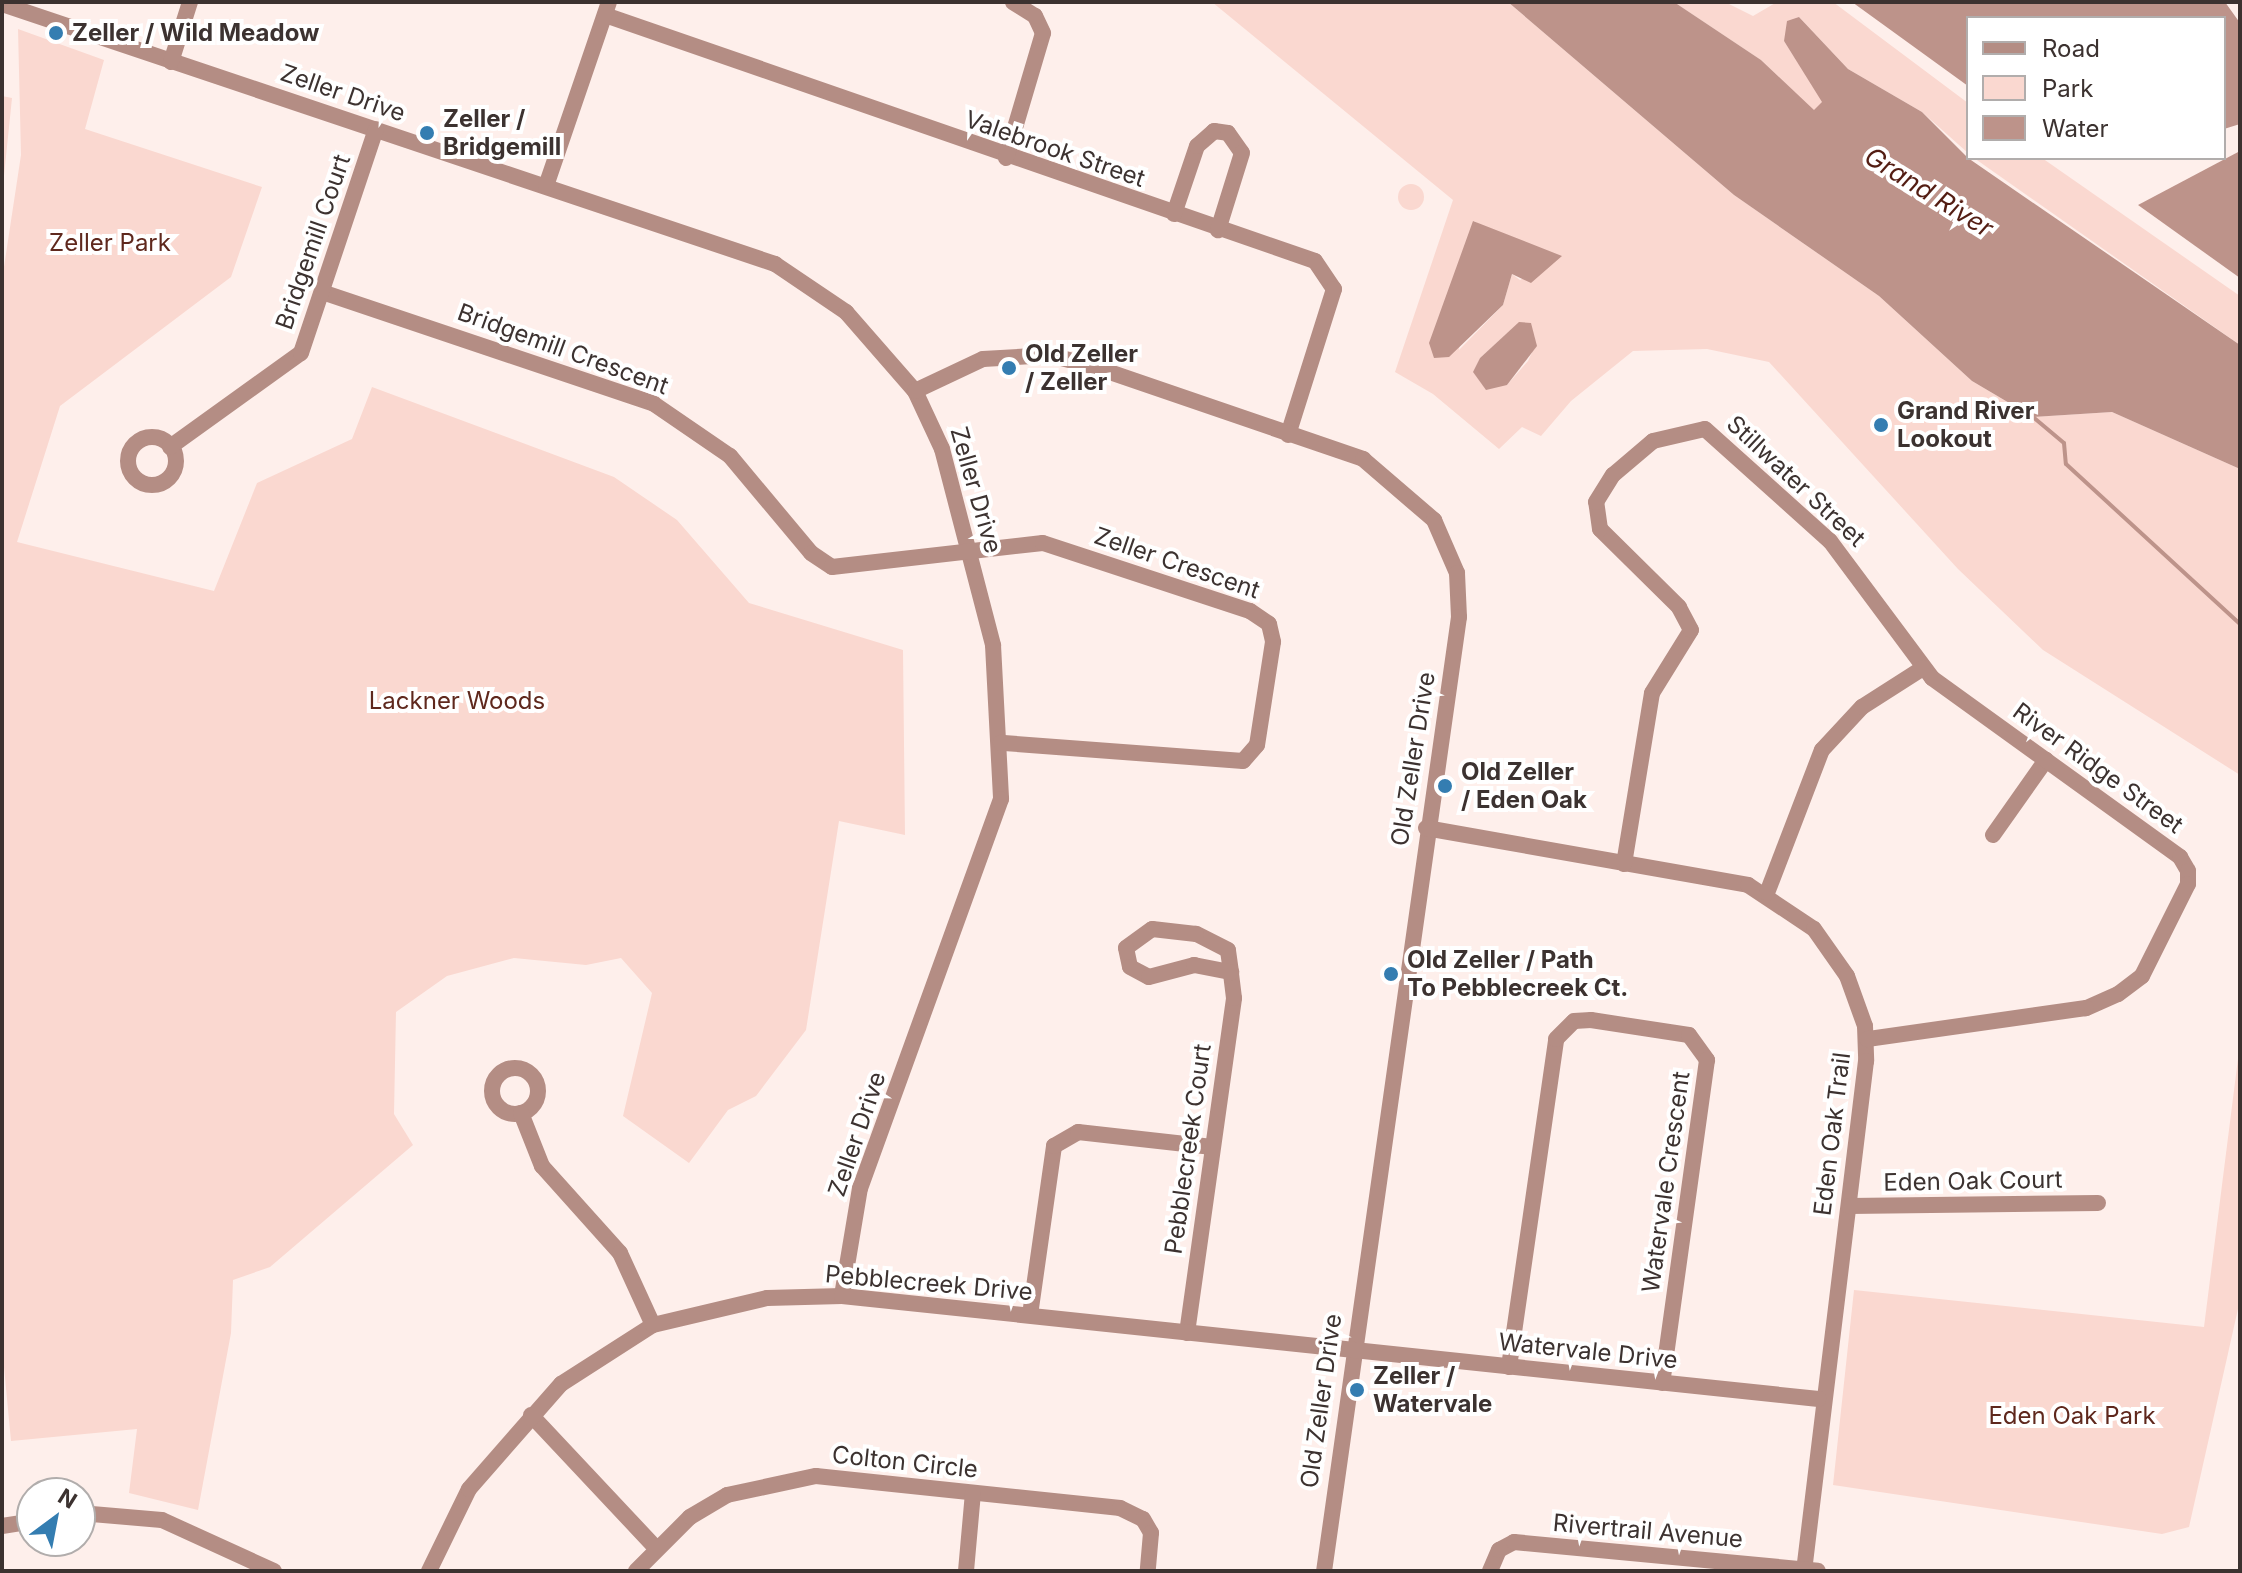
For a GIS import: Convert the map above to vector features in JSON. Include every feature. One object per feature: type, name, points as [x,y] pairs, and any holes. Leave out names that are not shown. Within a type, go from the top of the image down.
[{"type":"street","points":[[171,62],[190,2]]},
{"type":"street","points":[[1006,158],[1043,33],[1035,16],[1013,2]]},
{"type":"street","name":"Zeller Drive","points":[[2,4],[775,264],[846,312],[915,391],[942,449],[993,645],[1001,743],[996,827],[860,1188],[842,1296]]},
{"type":"street","points":[[546,186],[607,9]]},
{"type":"street","name":"Valebrook Street","points":[[607,9],[1006,158],[1315,261],[1332,281],[1288,435]]},
{"type":"street","name":"Bridgemill Court","points":[[170,447],[293,363],[322,292],[376,129]]},
{"type":"street","points":[[1174,214],[1197,146],[1214,131],[1228,133],[1242,153],[1218,230]]},
{"type":"street","name":"Bridgemill Crescent","points":[[322,292],[654,404],[730,456],[811,553],[832,567],[969,553]]},
{"type":"street","name":"Old Zeller Drive","points":[[915,391],[983,359],[1050,355],[1363,459],[1402,487],[1434,520],[1457,573],[1459,617],[1426,828],[1324,1571]]},
{"type":"street","name":"Stillwater Street","points":[[1624,864],[1652,693],[1691,630],[1679,607],[1609,541],[1594,516],[1613,475],[1653,441],[1689,429],[1720,436],[1866,581],[1923,668]]},
{"type":"street","name":"Zeller Crescent","points":[[969,553],[1029,542],[1058,547],[1250,611],[1269,624],[1273,642],[1257,745],[1243,761],[1001,743]]},
{"type":"street","points":[[1426,828],[1767,893],[1822,750],[1862,707],[1923,668]]},
{"type":"street","name":"River Ridge Street","points":[[1867,1039],[2086,1008],[2142,976],[2188,884],[2188,871],[2180,857],[1923,668]]},
{"type":"street","points":[[1993,835],[2046,760]]},
{"type":"street","name":"Eden Oak Trail","points":[[1767,893],[1833,953],[1867,1039],[1849,1206],[1819,1399],[1809,1571]]},
{"type":"street","points":[[1152,929],[1196,934],[1228,950],[1231,972],[1194,965],[1149,977],[1130,967],[1126,948],[1152,929]]},
{"type":"street","name":"Pebblecreek Court","points":[[1187,1333],[1234,998],[1231,972]]},
{"type":"street","name":"Watervale Crescent","points":[[1509,1367],[1556,1039],[1574,1021],[1591,1020],[1689,1035],[1707,1060],[1662,1383]]},
{"type":"street","points":[[521,1113],[542,1166],[616,1245],[653,1325]]},
{"type":"street","points":[[1030,1315],[1049,1159],[1064,1136],[1212,1147]]},
{"type":"street","name":"Eden Oak Court","points":[[1849,1206],[2098,1203]]},
{"type":"street","name":"Pebblecreek Drive","points":[[429,1571],[469,1489],[531,1415],[588,1363],[653,1325],[726,1304],[842,1296],[1352,1351]]},
{"type":"street","name":"Watervale Drive","points":[[1352,1351],[1819,1399]]},
{"type":"street","points":[[531,1415],[655,1547]]},
{"type":"street","name":"Colton Circle","points":[[636,1571],[655,1547],[727,1495],[774,1482],[816,1476],[1120,1508],[1143,1519],[1151,1533],[1148,1571]]},
{"type":"street","points":[[966,1571],[973,1493]]},
{"type":"street","points":[[96,1514],[162,1520],[274,1571]]},
{"type":"street","name":"Rivertrail Avenue","points":[[1490,1571],[1499,1550],[1514,1542],[1809,1571]]},
{"type":"green space","points":[[1212,2],[1508,2],[1734,195],[1879,296],[1972,381],[2033,417],[2112,412],[2240,469],[2240,775],[2043,650],[1958,569],[1769,362],[1707,349],[1633,351],[1571,401],[1541,436],[1522,427],[1499,449],[1433,394],[1395,372],[1453,200]],"holes":[[[1474,221],[1545,265],[1520,280],[1512,274],[1503,305],[1459,350]],[[1514,327],[1534,348],[1528,361],[1507,385],[1479,380],[1474,372],[1480,358]]]},
{"type":"green space","points":[[1674,2],[1725,2],[1753,16],[1777,2],[1833,2],[1966,102],[1966,151],[1922,112],[1848,69],[1799,17],[1784,41],[1823,102],[1814,111],[1761,60]]},
{"type":"green space","name":"Lackner Woods","points":[[18,29],[104,60],[85,129],[262,187],[231,277],[60,406],[17,542],[214,591],[257,483],[352,439],[372,387],[614,477],[677,520],[749,603],[903,650],[905,835],[839,821],[806,1030],[756,1096],[728,1110],[689,1163],[623,1116],[652,993],[621,958],[586,965],[514,958],[447,976],[396,1012],[394,1114],[413,1145],[270,1267],[233,1280],[231,1333],[198,1510],[129,1493],[137,1429],[11,1441],[2,1346],[2,280],[21,155]]},
{"type":"green space","points":[[2,96],[12,98],[2,195]]},
{"type":"green space","points":[[1977,160],[2045,160],[2240,296],[2240,345]]},
{"type":"green space","points":[[1411,184],[1421,187],[1424,197],[1421,207],[1411,210],[1401,207],[1398,197],[1401,187]]},
{"type":"green space","name":"Eden Oak Park","points":[[2240,1043],[2240,1300],[2189,1527],[2162,1534],[1833,1485],[1854,1290],[2204,1327]]},
{"type":"water","name":"Grand River","points":[[1508,2],[1674,2],[1761,60],[1814,110],[1822,102],[1784,41],[1787,21],[1799,17],[1848,69],[1922,112],[1966,156],[1966,160],[1971,160],[2240,345],[2240,469],[2112,412],[2033,417],[1972,381],[1879,296],[1734,195]]},
{"type":"water","points":[[1852,2],[2225,2],[2240,23],[2240,124],[2226,128],[2226,16],[1966,16],[1966,85]]},
{"type":"water","points":[[2240,151],[2240,278],[2138,205]]},
{"type":"water","points":[[1473,221],[1562,256],[1531,283],[1512,274],[1503,305],[1449,357],[1434,358],[1429,343]]},
{"type":"water","points":[[1519,322],[1531,323],[1537,346],[1507,385],[1486,390],[1473,372],[1480,358]]},
{"type":"waterway","points":[[2033,417],[2064,443],[2066,464],[2240,624]]},
{"type":"place","name":"Zeller / Wild Meadow","points":[[56,33]]},
{"type":"place","name":"Zeller / Bridgemill","points":[[427,133]]},
{"type":"place","name":"Old Zeller / Zeller","points":[[1009,368]]},
{"type":"place","name":"Grand River Lookout","points":[[1881,425]]},
{"type":"place","name":"Old Zeller / Eden Oak","points":[[1445,786]]},
{"type":"place","name":"Old Zeller / Path To Pebblecreek Ct.","points":[[1391,974]]},
{"type":"place","name":"Zeller / Watervale","points":[[1357,1390]]},
{"type":"park label","name":"Zeller Park","points":[[110,243]]}]
